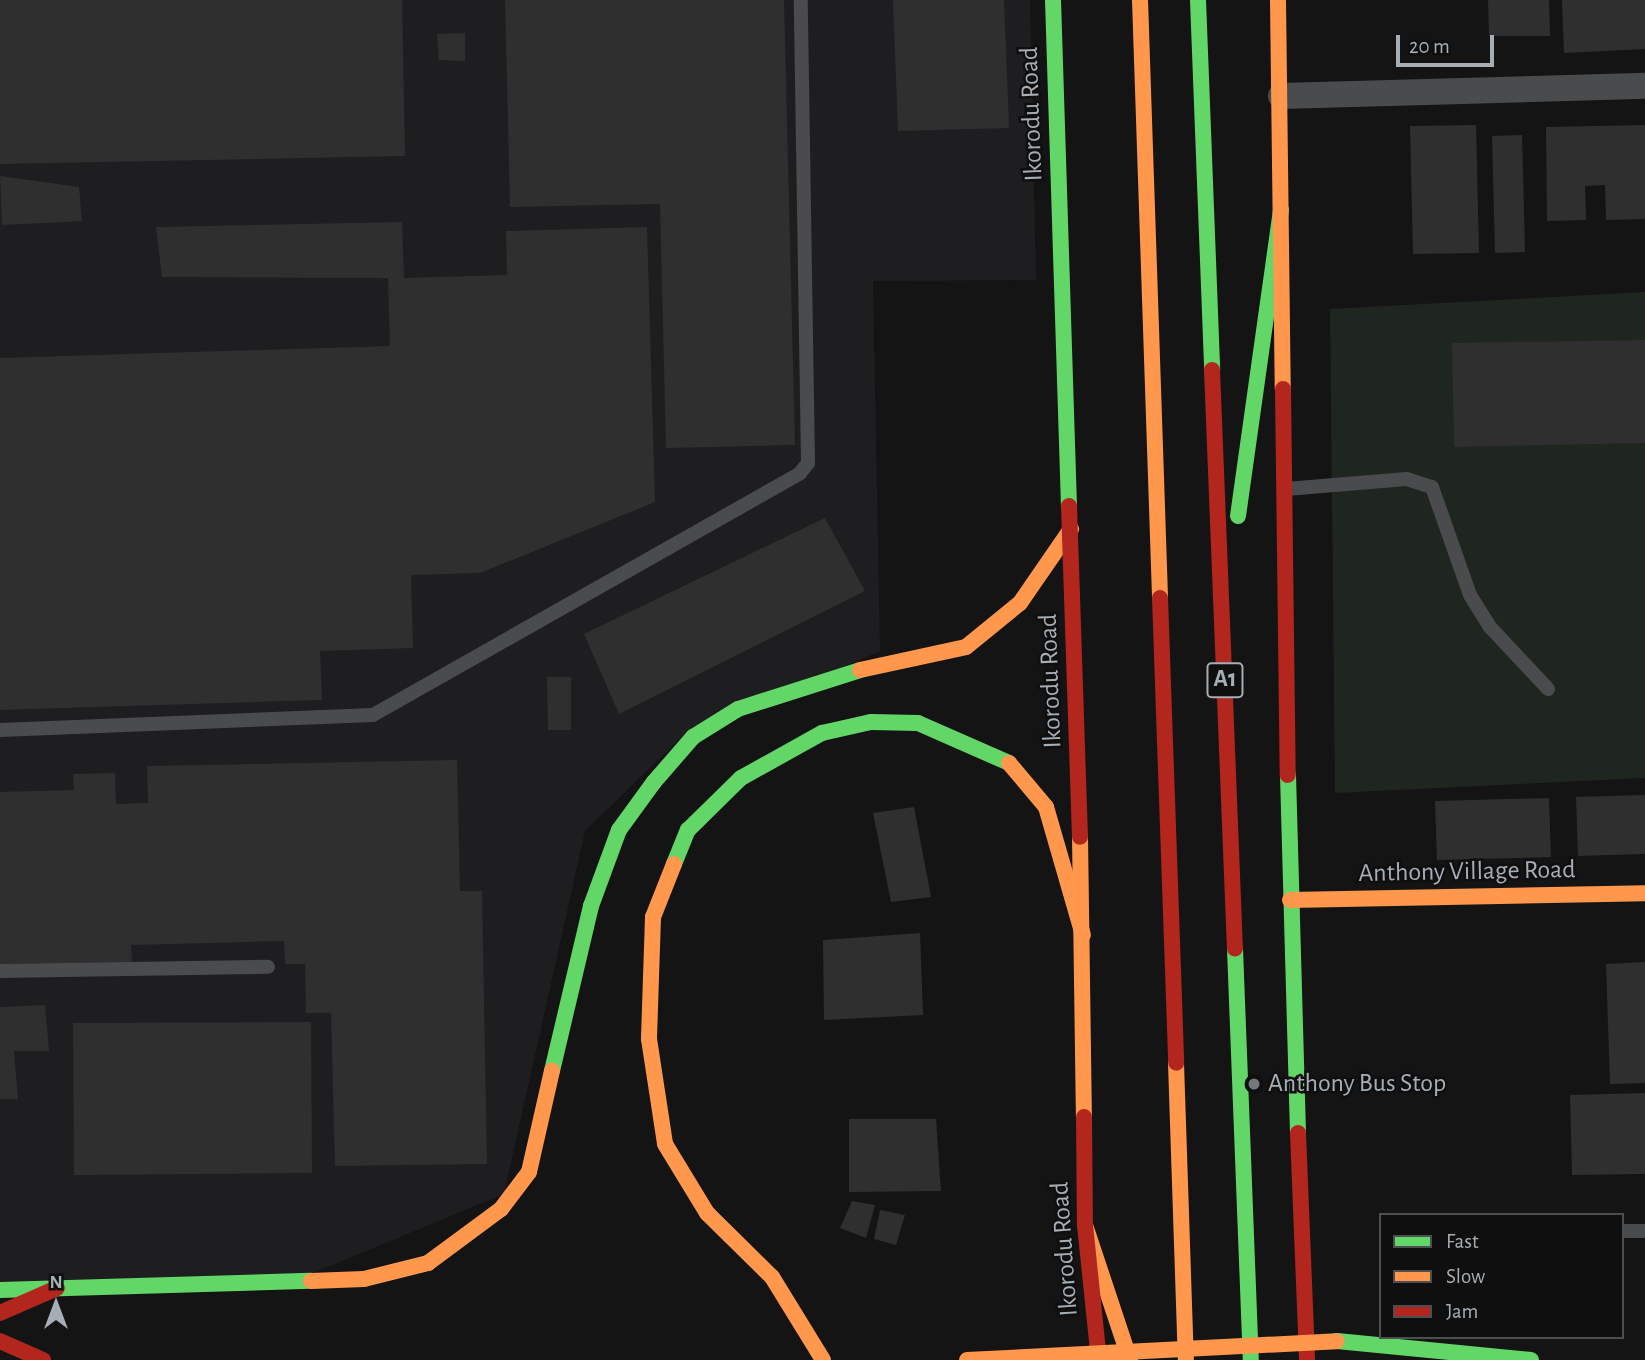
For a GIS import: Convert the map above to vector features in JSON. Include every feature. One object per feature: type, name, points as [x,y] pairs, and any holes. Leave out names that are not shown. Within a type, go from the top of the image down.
[{"type":"main road","name":"Ikorodu Road","points":[[1053,0],[1083,935],[1085,1224],[1099,1360]]},
{"type":"main road","points":[[1140,0],[1186,1360]]},
{"type":"main road","name":"A1","points":[[1198,0],[1251,1360]]},
{"type":"main road","points":[[1278,0],[1290,900],[1307,1360]]},
{"type":"main road","points":[[1224,640],[1281,210]]},
{"type":"main road","points":[[0,1290],[364,1279],[428,1263],[464,1241],[502,1209],[529,1172],[591,906],[619,830],[654,782],[693,737],[738,709],[850,672],[966,647],[1020,603],[1071,529]]},
{"type":"main road","points":[[823,1360],[772,1277],[708,1213],[665,1143],[649,1039],[653,917],[688,830],[741,778],[822,733],[871,722],[939,728],[1000,754],[1046,807],[1083,935]]},
{"type":"main road","name":"Anthony Village Road","points":[[1290,900],[1645,893]]},
{"type":"main road","points":[[1085,1224],[1130,1360]]},
{"type":"main road","points":[[0,1313],[57,1288]]},
{"type":"main road","points":[[0,1341],[43,1360]]},
{"type":"main road","points":[[967,1360],[1341,1341],[1531,1360]]},
{"type":"street","points":[[1281,96],[1645,86]]},
{"type":"lane","points":[[0,730],[373,715],[800,473],[808,463],[802,0]]},
{"type":"lane","points":[[1284,489],[1407,479],[1432,487],[1470,594],[1490,627],[1548,689]]},
{"type":"lane","points":[[0,971],[268,967]]},
{"type":"lane","points":[[1624,1231],[1645,1231]]},
{"type":"shaded area","points":[[0,0],[1030,0],[1036,280],[873,281],[880,651],[682,737],[585,831],[504,1194],[301,1278],[0,1288]]},
{"type":"shaded area","points":[[1645,292],[1645,778],[1335,793],[1330,309]]},
{"type":"building","points":[[0,0],[402,0],[405,156],[0,164]]},
{"type":"building","points":[[505,0],[784,0],[795,445],[666,448],[660,204],[510,207]]},
{"type":"building","points":[[893,0],[1004,0],[1009,128],[898,131]]},
{"type":"building","points":[[1488,0],[1549,0],[1550,36],[1489,36]]},
{"type":"building","points":[[1562,0],[1645,0],[1645,49],[1564,53]]},
{"type":"building","points":[[465,33],[465,61],[439,60],[437,34]]},
{"type":"building","points":[[1476,125],[1479,253],[1413,254],[1410,126]]},
{"type":"building","points":[[1645,125],[1645,219],[1606,220],[1605,185],[1585,186],[1586,220],[1547,221],[1546,127]]},
{"type":"building","points":[[1522,135],[1525,252],[1495,253],[1492,136]]},
{"type":"building","points":[[0,176],[79,187],[82,221],[2,225]]},
{"type":"building","points":[[402,222],[404,278],[507,275],[506,231],[647,227],[655,502],[480,573],[411,575],[413,648],[320,651],[322,700],[0,710],[0,358],[390,346],[388,278],[162,277],[156,227]]},
{"type":"building","points":[[1645,340],[1645,443],[1454,447],[1452,343]]},
{"type":"building","points":[[825,518],[865,591],[619,714],[584,634]]},
{"type":"building","points":[[547,677],[571,677],[571,730],[548,730]]},
{"type":"building","points":[[457,760],[460,891],[482,891],[487,1164],[335,1166],[331,1013],[306,1013],[305,964],[285,964],[284,941],[131,945],[132,962],[0,964],[0,792],[74,790],[73,774],[115,773],[116,804],[148,803],[147,766]]},
{"type":"building","points":[[1645,795],[1645,854],[1578,856],[1576,797]]},
{"type":"building","points":[[1549,798],[1551,857],[1437,860],[1435,801]]},
{"type":"building","points":[[914,807],[931,897],[891,902],[873,813]]},
{"type":"building","points":[[920,933],[923,1015],[824,1020],[823,940]]},
{"type":"building","points":[[1645,962],[1645,1083],[1610,1084],[1606,964]]},
{"type":"building","points":[[45,1005],[49,1051],[14,1051],[18,1099],[0,1099],[0,1007]]},
{"type":"building","points":[[311,1022],[312,1173],[74,1175],[73,1023]]},
{"type":"building","points":[[1645,1093],[1645,1174],[1572,1175],[1570,1095]]},
{"type":"building","points":[[849,1119],[936,1119],[941,1191],[849,1192]]},
{"type":"building","points":[[852,1201],[875,1205],[866,1238],[840,1228]]},
{"type":"building","points":[[880,1210],[905,1215],[896,1245],[874,1239]]},
{"type":"traffic: fast","points":[[1053,0],[1069,506]]},
{"type":"traffic: fast","points":[[1198,0],[1212,370]]},
{"type":"traffic: fast","points":[[1238,516],[1281,210]]},
{"type":"traffic: fast","points":[[552,1071],[591,906],[619,830],[654,782],[693,737],[738,709],[860,670]]},
{"type":"traffic: fast","points":[[674,864],[688,830],[741,778],[822,733],[871,722],[918,723],[1009,763]]},
{"type":"traffic: fast","points":[[1288,775],[1298,1133]]},
{"type":"traffic: fast","points":[[1235,949],[1251,1360]]},
{"type":"traffic: fast","points":[[0,1290],[311,1281]]},
{"type":"traffic: fast","points":[[1337,1341],[1531,1360]]},
{"type":"traffic: slow","points":[[1140,0],[1160,598]]},
{"type":"traffic: slow","points":[[1278,0],[1283,389]]},
{"type":"traffic: slow","points":[[860,670],[966,647],[1020,603],[1071,529]]},
{"type":"traffic: slow","points":[[1009,763],[1046,807],[1083,935]]},
{"type":"traffic: slow","points":[[1080,837],[1084,1117]]},
{"type":"traffic: slow","points":[[674,864],[653,917],[649,1039],[665,1144],[707,1213],[772,1277],[823,1360]]},
{"type":"traffic: slow","points":[[1290,900],[1645,893]]},
{"type":"traffic: slow","points":[[1176,1063],[1186,1360]]},
{"type":"traffic: slow","points":[[311,1281],[364,1279],[428,1263],[501,1209],[529,1172],[552,1071]]},
{"type":"traffic: slow","points":[[1085,1225],[1130,1360]]},
{"type":"traffic: slow","points":[[967,1360],[1337,1341]]},
{"type":"traffic: jam","points":[[1212,370],[1235,949]]},
{"type":"traffic: jam","points":[[1283,389],[1288,775]]},
{"type":"traffic: jam","points":[[1069,506],[1080,837]]},
{"type":"traffic: jam","points":[[1160,598],[1176,1063]]},
{"type":"traffic: jam","points":[[1084,1117],[1085,1225],[1099,1360]]},
{"type":"traffic: jam","points":[[1298,1133],[1307,1360]]},
{"type":"traffic: jam","points":[[0,1313],[57,1288]]},
{"type":"traffic: jam","points":[[0,1341],[43,1360]]},
{"type":"place","name":"Anthony Bus Stop","points":[[1254,1084]]}]
